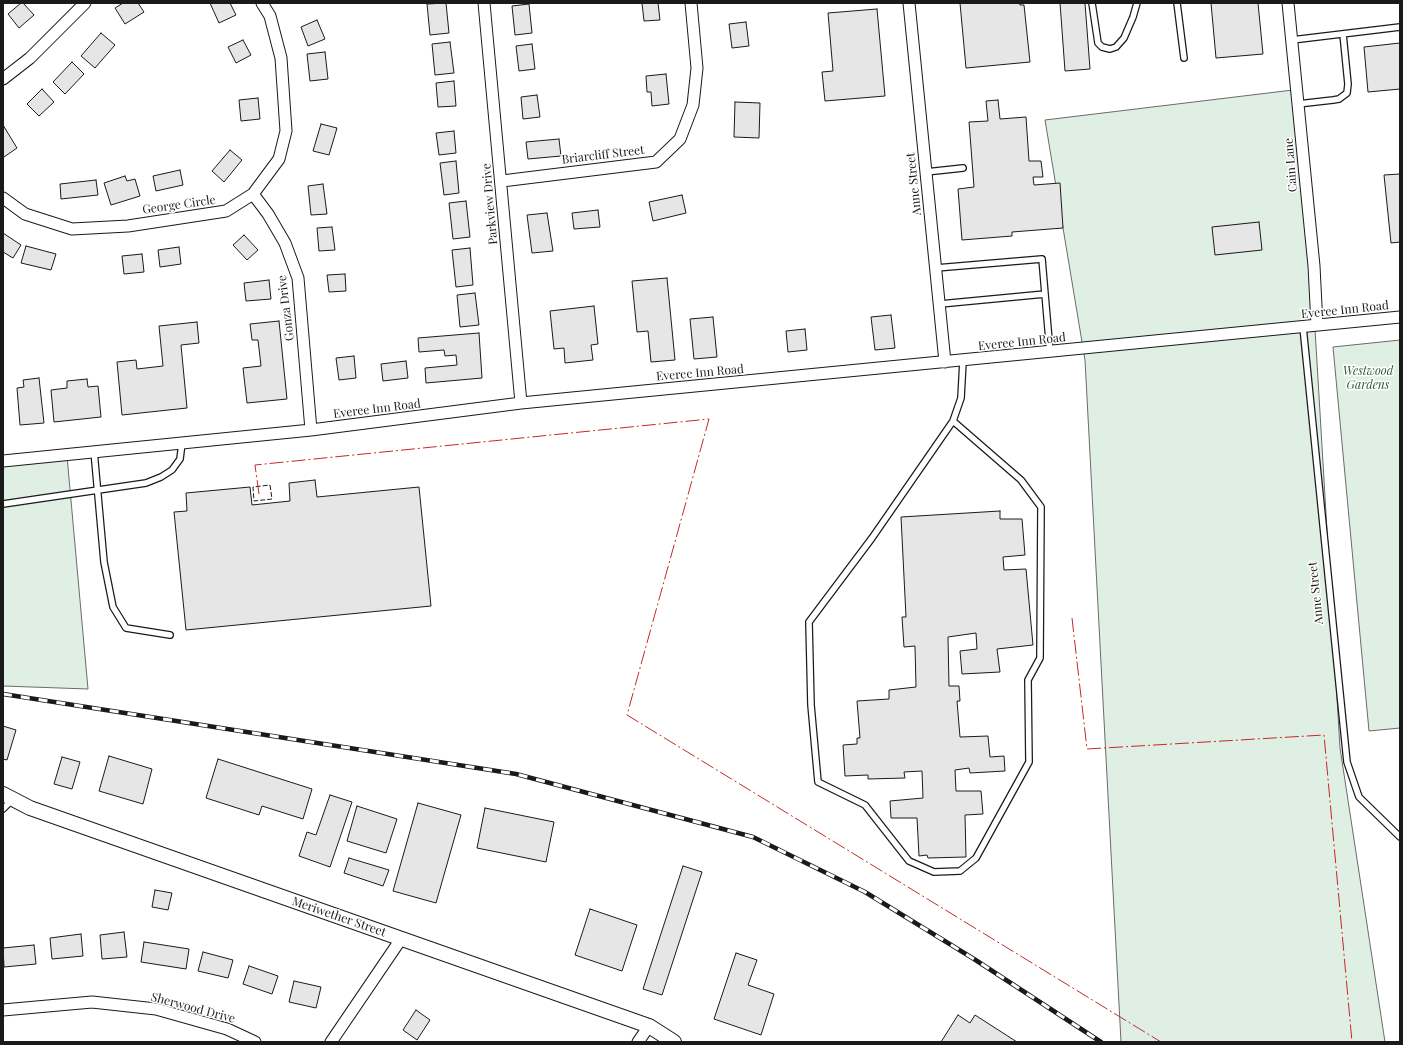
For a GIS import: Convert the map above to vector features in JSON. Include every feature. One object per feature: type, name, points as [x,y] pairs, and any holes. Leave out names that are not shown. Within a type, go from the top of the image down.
[{"type":"street","points":[[3,79],[30,58],[85,3]]},
{"type":"street","name":"George Circle","points":[[3,198],[25,214],[72,229],[128,226],[226,211],[253,194],[279,159],[286,131],[281,58],[270,16],[262,3]]},
{"type":"street","name":"Parkview Drive","points":[[484,3],[502,181],[521,403]]},
{"type":"street","name":"Briarcliff Street","points":[[502,181],[656,162],[680,139],[693,105],[697,68],[691,3]]},
{"type":"street","name":"Anne Street","points":[[909,3],[946,362]]},
{"type":"street","name":"Cain Lane","points":[[1288,3],[1314,266],[1317,325]]},
{"type":"street","name":"Gonza Drive","points":[[253,194],[268,214],[285,243],[298,278],[311,430]]},
{"type":"street","name":"Everee Inn Road","points":[[3,461],[311,430],[521,403],[964,361],[1400,317]]},
{"type":"street","name":"Meriwether Street","points":[[6,801],[30,808],[649,1026],[674,1042]]},
{"type":"street","points":[[331,1042],[401,938]]},
{"type":"street","name":"Sherwood Drive","points":[[3,1010],[92,1002],[156,1009],[227,1029],[255,1042]]},
{"type":"street","points":[[638,1042],[649,1026]]},
{"type":"lane","points":[[1092,3],[1098,43],[1102,47],[1110,49],[1116,47],[1124,38],[1137,3]]},
{"type":"lane","points":[[1177,3],[1184,58]]},
{"type":"lane","points":[[1292,40],[1400,27]]},
{"type":"lane","points":[[1298,104],[1339,99],[1347,93],[1348,84],[1343,34]]},
{"type":"lane","points":[[926,172],[963,168]]},
{"type":"lane","points":[[936,268],[1042,259],[1050,352]]},
{"type":"lane","points":[[940,304],[1045,294]]},
{"type":"lane","name":"Anne Street","points":[[1303,327],[1347,762],[1358,797],[1400,836]]},
{"type":"lane","points":[[953,421],[1021,480],[1041,507],[1040,658],[1028,680],[1029,762],[976,858],[960,871],[934,872],[909,861],[864,805],[818,782],[811,705],[809,622],[872,538],[953,421],[961,398],[964,361]]},
{"type":"lane","points":[[3,504],[146,484],[162,477],[172,470],[180,459],[182,443]]},
{"type":"lane","points":[[94,452],[104,562],[113,607],[126,628],[170,635]]},
{"type":"green space","points":[[1293,90],[1315,329],[1340,748],[1385,1042],[1121,1042],[1085,360],[1045,120]]},
{"type":"green space","name":"Westwood Gardens","points":[[1400,340],[1400,728],[1369,731],[1333,347]]},
{"type":"green space","points":[[67,456],[88,689],[3,686],[3,463]]},
{"type":"building","points":[[23,3],[34,15],[19,28],[8,14]]},
{"type":"building","points":[[123,3],[138,3],[144,12],[125,24],[115,8]]},
{"type":"building","points":[[210,3],[230,3],[236,15],[219,23]]},
{"type":"building","points":[[446,3],[449,33],[430,35],[427,4]]},
{"type":"building","points":[[642,3],[658,3],[660,20],[644,21]]},
{"type":"building","points":[[960,3],[1019,3],[1020,5],[1024,5],[1030,62],[966,68]]},
{"type":"building","points":[[1060,3],[1085,3],[1090,69],[1065,71]]},
{"type":"building","points":[[1211,3],[1258,3],[1263,54],[1216,58]]},
{"type":"building","points":[[529,4],[532,33],[515,35],[512,6]]},
{"type":"building","points":[[877,9],[885,96],[825,101],[822,72],[833,71],[828,13]]},
{"type":"building","points":[[317,20],[325,39],[308,46],[301,27]]},
{"type":"building","points":[[746,22],[749,46],[732,48],[729,24]]},
{"type":"building","points":[[101,33],[115,45],[95,68],[81,56]]},
{"type":"building","points":[[243,40],[251,55],[236,63],[228,47]]},
{"type":"building","points":[[450,42],[454,73],[435,75],[432,44]]},
{"type":"building","points":[[1400,43],[1400,89],[1368,92],[1364,47]]},
{"type":"building","points":[[532,44],[535,69],[519,71],[516,46]]},
{"type":"building","points":[[325,52],[328,79],[310,81],[307,54]]},
{"type":"building","points":[[72,62],[84,74],[65,94],[53,82]]},
{"type":"building","points":[[666,74],[669,104],[652,106],[651,92],[647,92],[646,76]]},
{"type":"building","points":[[454,81],[456,106],[438,107],[436,83]]},
{"type":"building","points":[[42,89],[54,102],[39,116],[27,104]]},
{"type":"building","points":[[537,95],[540,117],[523,119],[521,97]]},
{"type":"building","points":[[258,98],[260,119],[241,121],[239,100]]},
{"type":"building","points":[[998,100],[1000,119],[1026,117],[1029,161],[1041,161],[1043,177],[1033,177],[1034,185],[1060,183],[1063,228],[1012,232],[1012,236],[962,240],[958,189],[974,187],[969,122],[988,121],[986,101]]},
{"type":"building","points":[[735,102],[760,103],[759,138],[734,137]]},
{"type":"building","points":[[321,124],[337,128],[329,155],[313,151]]},
{"type":"building","points":[[3,125],[17,148],[4,157],[3,155]]},
{"type":"building","points":[[454,131],[456,153],[439,155],[436,133]]},
{"type":"building","points":[[559,139],[561,156],[528,159],[526,142]]},
{"type":"building","points":[[230,150],[242,160],[224,182],[212,171]]},
{"type":"building","points":[[456,161],[459,193],[444,195],[440,163]]},
{"type":"building","points":[[180,170],[183,185],[156,191],[153,176]]},
{"type":"building","points":[[1400,174],[1400,242],[1391,243],[1384,175]]},
{"type":"building","points":[[125,176],[127,181],[135,179],[140,196],[111,205],[104,183]]},
{"type":"building","points":[[96,180],[98,195],[61,199],[60,184]]},
{"type":"building","points":[[323,184],[327,214],[311,215],[308,186]]},
{"type":"building","points":[[682,195],[686,213],[653,221],[649,202]]},
{"type":"building","points":[[466,201],[470,237],[453,239],[449,203]]},
{"type":"building","points":[[598,210],[600,227],[574,229],[572,213]]},
{"type":"building","points":[[547,213],[553,251],[532,253],[527,215]]},
{"type":"building","points":[[1259,222],[1262,250],[1215,255],[1212,227]]},
{"type":"building","points":[[332,227],[335,250],[319,251],[317,228]]},
{"type":"building","points":[[3,233],[21,245],[13,258],[3,252]]},
{"type":"building","points":[[244,235],[258,250],[247,260],[233,245]]},
{"type":"building","points":[[26,246],[56,254],[51,270],[21,263]]},
{"type":"building","points":[[179,247],[181,264],[160,267],[158,250]]},
{"type":"building","points":[[470,248],[473,285],[456,287],[452,250]]},
{"type":"building","points":[[142,254],[144,272],[124,274],[122,256]]},
{"type":"building","points":[[345,274],[346,291],[329,292],[327,275]]},
{"type":"building","points":[[667,278],[675,360],[651,362],[648,331],[637,332],[632,281]]},
{"type":"building","points":[[269,280],[271,299],[246,301],[244,283]]},
{"type":"building","points":[[475,293],[479,325],[460,327],[457,295]]},
{"type":"building","points":[[594,306],[598,344],[591,345],[593,360],[565,363],[564,348],[554,349],[550,311]]},
{"type":"building","points":[[891,315],[895,348],[875,350],[871,317]]},
{"type":"building","points":[[713,317],[717,357],[694,359],[690,319]]},
{"type":"building","points":[[279,321],[287,399],[247,403],[243,368],[261,366],[258,340],[252,340],[250,324]]},
{"type":"building","points":[[197,322],[199,343],[181,345],[187,408],[122,415],[117,362],[136,360],[137,369],[163,366],[159,326]]},
{"type":"building","points":[[805,329],[807,350],[788,352],[786,331]]},
{"type":"building","points":[[479,333],[482,378],[426,383],[425,368],[457,365],[456,355],[445,356],[444,350],[419,352],[418,338]]},
{"type":"building","points":[[354,356],[356,378],[339,380],[336,358]]},
{"type":"building","points":[[406,361],[408,378],[383,381],[381,364]]},
{"type":"building","points":[[39,378],[44,423],[20,425],[17,388],[24,387],[23,380]]},
{"type":"building","points":[[87,379],[88,387],[98,386],[101,417],[54,422],[51,390],[67,388],[67,381]]},
{"type":"building","points":[[315,480],[317,497],[419,487],[431,606],[186,630],[174,512],[187,511],[186,493],[250,487],[252,505],[290,501],[289,483]]},
{"type":"building","points":[[1000,511],[1000,519],[1022,519],[1025,555],[1003,557],[1004,570],[1026,569],[1033,645],[997,649],[1000,672],[962,674],[960,651],[977,649],[976,633],[948,637],[949,686],[959,686],[960,701],[957,701],[960,737],[988,736],[990,757],[1004,756],[1005,771],[970,773],[969,768],[955,770],[956,791],[981,791],[983,814],[965,815],[966,857],[928,858],[927,855],[919,856],[917,818],[891,818],[890,801],[923,798],[922,771],[904,772],[905,778],[868,779],[868,775],[845,776],[843,745],[857,744],[857,738],[860,738],[857,701],[889,699],[889,690],[916,687],[915,646],[904,647],[902,617],[906,617],[901,517]]},
{"type":"building","points":[[3,726],[16,730],[7,760],[3,759]]},
{"type":"building","points":[[109,756],[152,769],[143,804],[99,791]]},
{"type":"building","points":[[62,757],[80,762],[72,789],[54,784]]},
{"type":"building","points":[[218,759],[312,789],[303,819],[262,806],[259,815],[206,798]]},
{"type":"building","points":[[330,795],[352,802],[330,867],[299,856],[307,832],[316,835]]},
{"type":"building","points":[[418,803],[461,815],[436,903],[393,891]]},
{"type":"building","points":[[357,806],[397,819],[386,853],[347,841]]},
{"type":"building","points":[[485,808],[554,822],[546,862],[477,848]]},
{"type":"building","points":[[349,858],[389,870],[383,886],[344,873]]},
{"type":"building","points":[[683,866],[702,872],[662,995],[643,989]]},
{"type":"building","points":[[155,890],[172,893],[168,910],[152,907]]},
{"type":"building","points":[[590,909],[637,925],[622,971],[575,955]]},
{"type":"building","points":[[124,932],[127,957],[102,959],[100,935]]},
{"type":"building","points":[[81,934],[83,956],[52,959],[50,938]]},
{"type":"building","points":[[144,942],[189,949],[186,969],[141,962]]},
{"type":"building","points":[[34,945],[36,964],[4,967],[3,948]]},
{"type":"building","points":[[203,952],[233,960],[228,978],[198,971]]},
{"type":"building","points":[[736,953],[757,960],[748,985],[774,994],[761,1035],[714,1019]]},
{"type":"building","points":[[249,966],[278,976],[272,994],[243,984]]},
{"type":"building","points":[[294,981],[321,987],[316,1008],[289,1002]]},
{"type":"building","points":[[416,1010],[430,1020],[417,1040],[403,1030]]},
{"type":"building","points":[[958,1015],[970,1023],[975,1015],[1017,1042],[941,1042]]},
{"type":"railway","points":[[3,694],[516,774],[753,837],[865,892],[974,959],[1101,1042]]},
{"type":"fence","points":[[270,485],[272,499],[254,501],[253,487],[270,485]]},
{"type":"power","points":[[259,494],[255,465],[709,419],[627,715],[1161,1042]]},
{"type":"power","points":[[1072,618],[1087,749],[1324,735],[1352,1042]]}]
